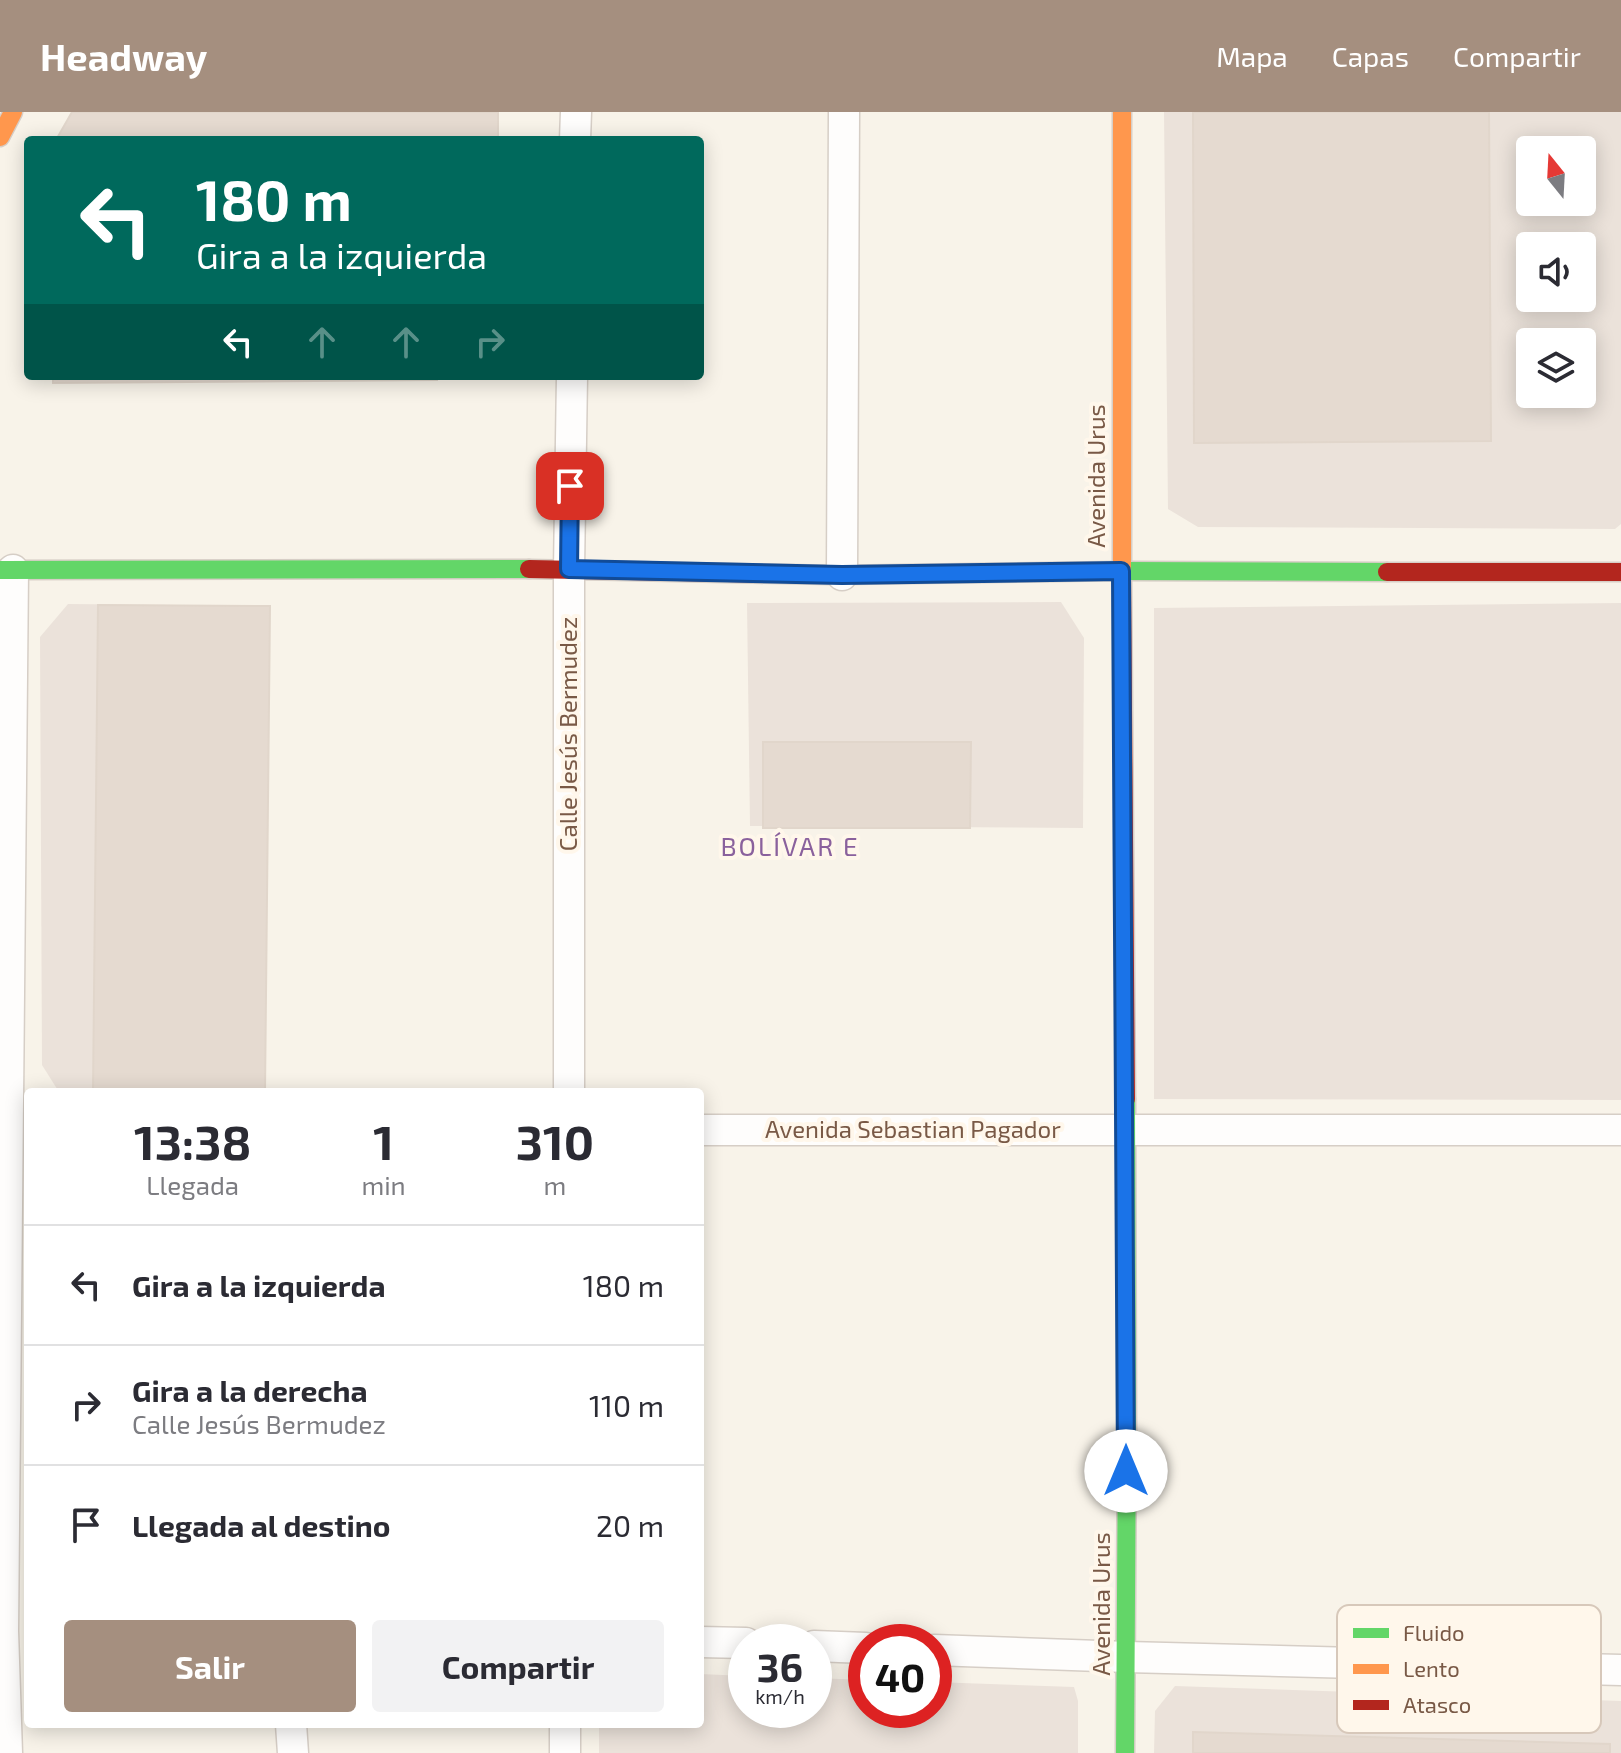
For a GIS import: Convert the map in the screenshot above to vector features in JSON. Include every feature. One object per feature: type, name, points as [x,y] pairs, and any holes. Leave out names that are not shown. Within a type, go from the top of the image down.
[{"type":"street","points":[[0,137],[13,112]]},
{"type":"street","points":[[575,136],[576,112]]},
{"type":"street","points":[[842,575],[844,112]]},
{"type":"street","name":"Avenida Urus","points":[[1122,112],[1125,1753]]},
{"type":"street","name":"Calle Jesús Bermudez","points":[[569,1088],[572,380]]},
{"type":"street","points":[[7,1753],[10,1631],[3,1393],[12,1127],[5,820],[7,570],[569,569],[842,575],[1121,571],[1621,572]]},
{"type":"street","name":"Avenida Sebastian Pagador","points":[[704,1130],[1621,1130]]},
{"type":"street","points":[[704,1642],[728,1643]]},
{"type":"street","points":[[952,1651],[1337,1663]]},
{"type":"street","points":[[1601,1669],[1621,1670]]},
{"type":"street","points":[[291,1728],[293,1753]]},
{"type":"street","points":[[565,1728],[565,1753]]},
{"type":"shaded area","points":[[1164,112],[1621,112],[1621,524],[1615,529],[1198,527],[1168,509]]},
{"type":"shaded area","points":[[1061,602],[1084,638],[1083,828],[750,826],[747,603]]},
{"type":"shaded area","points":[[1621,603],[1621,1100],[1154,1099],[1154,608]]},
{"type":"shaded area","points":[[68,604],[270,606],[265,1088],[56,1088],[42,1065],[40,637]]},
{"type":"shaded area","points":[[704,1674],[728,1675],[728,1728],[832,1728],[832,1679],[848,1679],[848,1728],[952,1728],[952,1683],[1074,1687],[1078,1701],[1078,1753],[599,1753],[599,1728],[704,1728]]},
{"type":"shaded area","points":[[1175,1686],[1337,1691],[1337,1733],[1601,1733],[1601,1700],[1621,1701],[1621,1753],[1154,1753],[1155,1711]]},
{"type":"building","points":[[72,112],[498,112],[498,136],[58,136]]},
{"type":"building","points":[[1193,112],[1489,112],[1491,441],[1194,443]]},
{"type":"building","points":[[53,380],[437,380],[53,383]]},
{"type":"building","points":[[98,605],[270,606],[265,1088],[93,1088]]},
{"type":"building","points":[[763,742],[971,742],[970,828],[763,828]]},
{"type":"building","points":[[1193,1732],[1610,1744],[1610,1753],[1193,1753]]},
{"type":"traffic: fast","points":[[0,570],[529,569]]},
{"type":"traffic: fast","points":[[833,575],[1121,571],[1387,572]]},
{"type":"traffic: fast","points":[[1125,1753],[1126,1099]]},
{"type":"traffic: slow","points":[[0,137],[13,112]]},
{"type":"traffic: slow","points":[[1122,112],[1122,578]]},
{"type":"traffic: jam","points":[[529,569],[833,575]]},
{"type":"traffic: jam","points":[[1387,572],[1621,572]]},
{"type":"traffic: jam","points":[[1122,578],[1126,1099]]},
{"type":"district","name":"BOLÍVAR E","points":[[790,847]]},
{"type":"route","points":[[570,486],[569,569],[842,575],[1121,571],[1126,1471]]}]
